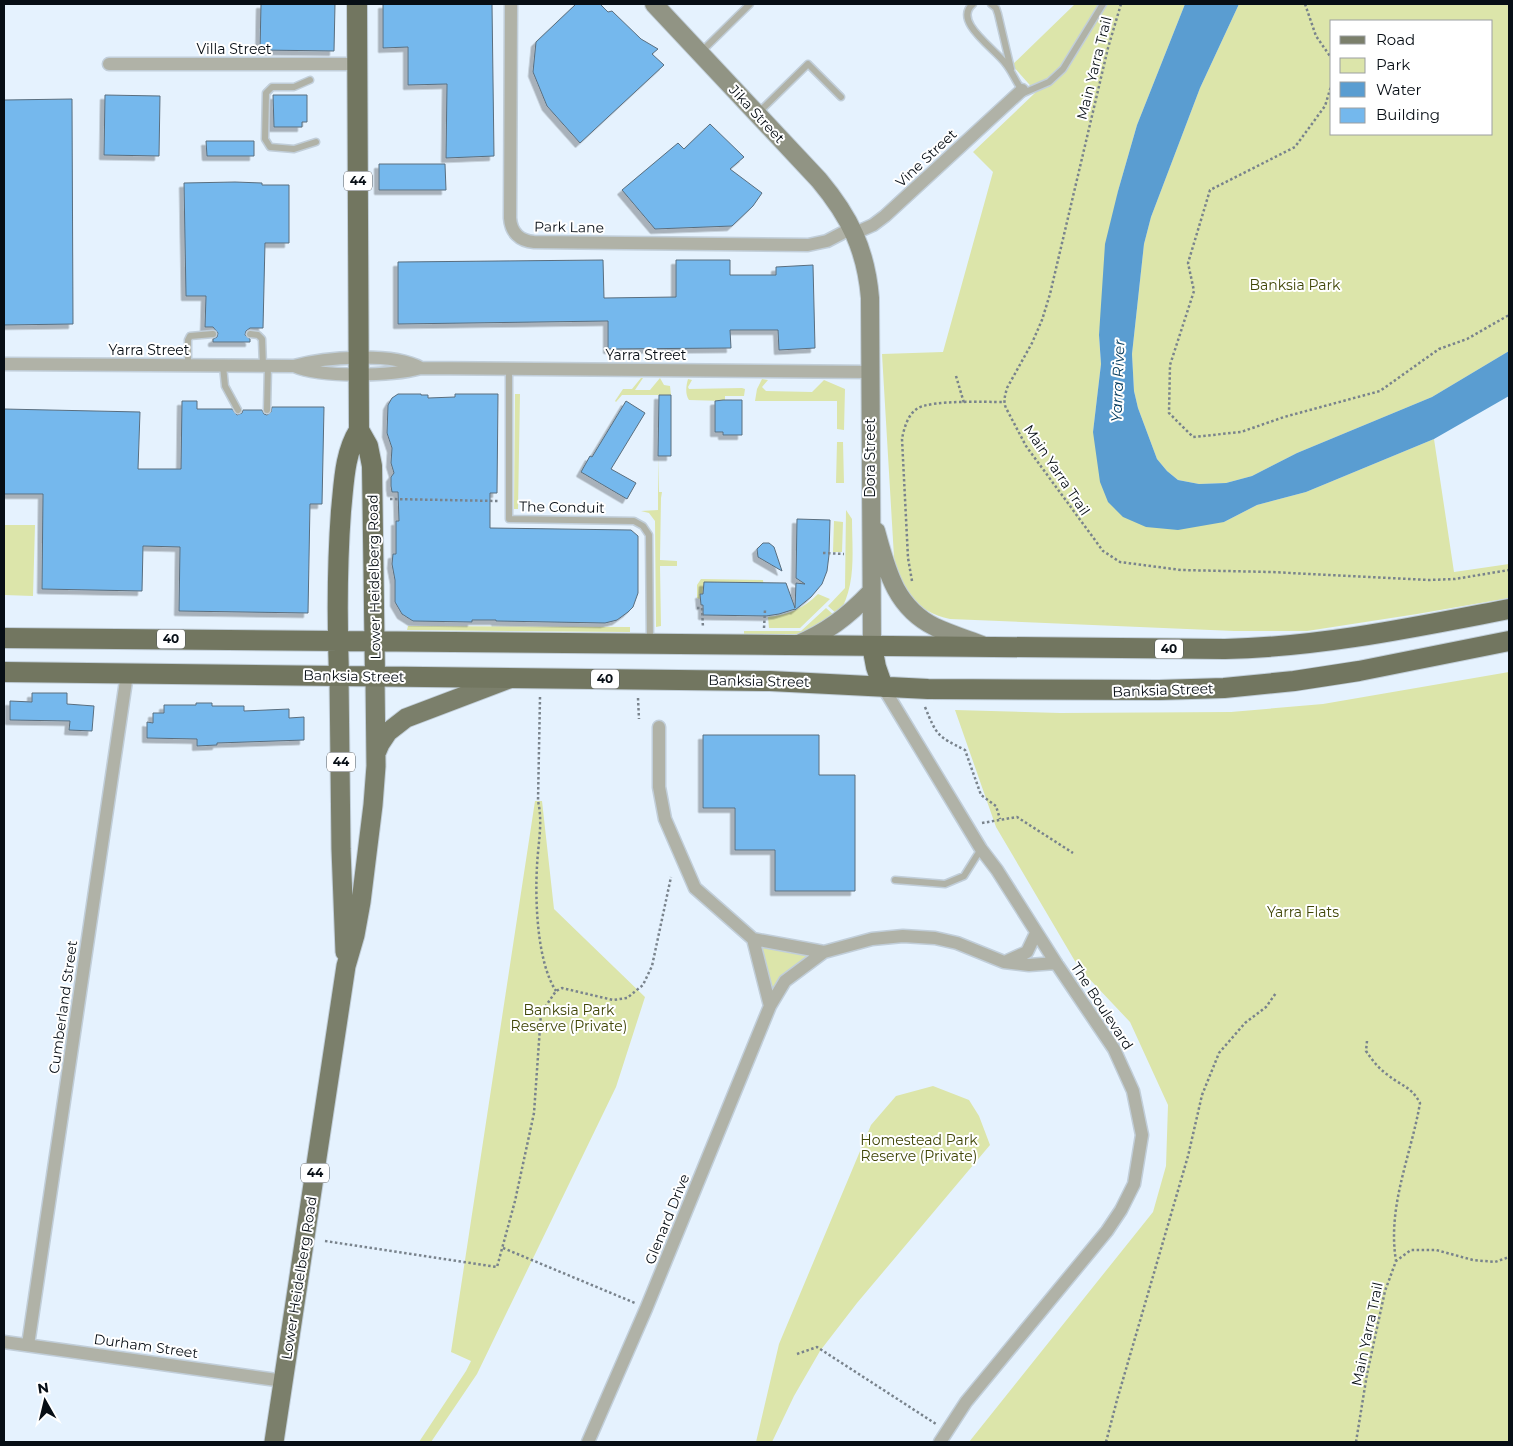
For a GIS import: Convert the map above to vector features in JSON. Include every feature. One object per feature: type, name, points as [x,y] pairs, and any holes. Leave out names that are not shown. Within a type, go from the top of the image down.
[{"type":"highway","name":"Lower Heidelberg Road","points":[[358,4],[359,430],[368,446],[372,466],[375,676]]},
{"type":"highway","name":"Lower Heidelberg Road","points":[[339,676],[339,554],[343,496],[348,455],[359,430]]},
{"type":"highway","name":"40","points":[[4,638],[796,646],[1265,648],[1330,641],[1506,608]]},
{"type":"highway","name":"Banksia Street","points":[[4,672],[770,681],[928,689],[1100,691],[1224,688],[1273,684],[1359,671],[1509,641]]},
{"type":"highway","name":"Dora Street","points":[[872,646],[876,667],[883,686]]},
{"type":"main road","name":"Jika Street","points":[[654,4],[829,192],[853,230]]},
{"type":"main road","name":"Dora Street","points":[[853,230],[863,255],[869,287],[870,593],[872,646]]},
{"type":"main road","points":[[870,509],[891,579],[907,606],[934,626],[987,647]]},
{"type":"main road","points":[[796,646],[830,628],[848,615],[870,593]]},
{"type":"main road","name":"Lower Heidelberg Road","points":[[339,676],[341,849],[346,966]]},
{"type":"main road","name":"Lower Heidelberg Road","points":[[274,1442],[346,966],[362,902],[373,806],[376,753],[375,676]]},
{"type":"main road","points":[[376,753],[388,732],[406,718],[466,694],[514,678]]},
{"type":"street","name":"Park Lane","points":[[511,4],[510,218],[513,232],[520,238],[534,242],[808,245],[827,241],[853,230]]},
{"type":"street","name":"Villa Street","points":[[109,64],[358,64]]},
{"type":"street","name":"Vine Street","points":[[853,230],[873,225],[885,216],[1022,90]]},
{"type":"street","name":"Yarra Street","points":[[4,364],[294,366],[309,372],[358,366],[400,372],[421,368],[870,372]]},
{"type":"street","name":"Cumberland Street","points":[[28,1345],[127,674]]},
{"type":"street","name":"The Boulevard","points":[[883,686],[981,849],[997,870],[1036,933],[1114,1049],[1133,1091],[1142,1134],[1134,1184],[1107,1232],[966,1402],[946,1430],[940,1442]]},
{"type":"street","points":[[659,727],[659,787],[664,818],[695,888],[753,939],[770,1006]]},
{"type":"street","points":[[1004,962],[1027,952],[1036,933]]},
{"type":"street","name":"Glenard Drive","points":[[588,1442],[646,1308],[770,1006],[785,981],[824,952],[872,939],[904,936],[935,938],[957,943],[1004,962],[1029,965],[1056,963]]},
{"type":"street","name":"Glenard Drive","points":[[753,939],[824,952]]},
{"type":"street","name":"Durham Street","points":[[4,1342],[284,1381]]},
{"type":"lane","points":[[700,53],[750,4]]},
{"type":"lane","points":[[973,4],[966,14],[970,25],[1004,61],[1022,90]]},
{"type":"lane","points":[[991,4],[996,8],[998,14],[1012,75]]},
{"type":"lane","name":"Vine Street","points":[[1012,99],[1042,86],[1056,75],[1068,60],[1103,4]]},
{"type":"lane","points":[[757,114],[808,64],[841,97]]},
{"type":"lane","points":[[310,80],[294,87],[272,87],[266,93],[265,139],[270,148],[294,149],[316,142]]},
{"type":"lane","points":[[188,366],[188,340],[190,336],[195,334],[213,334]]},
{"type":"lane","points":[[250,334],[258,335],[262,339],[268,410]]},
{"type":"lane","points":[[223,366],[225,386],[238,410]]},
{"type":"lane","name":"The Conduit","points":[[509,369],[509,519],[634,521],[644,526],[649,535],[650,644]]},
{"type":"lane","points":[[895,880],[945,884],[964,876],[981,849]]},
{"type":"path","name":"Main Yarra Trail","points":[[1121,4],[1108,48],[1050,294],[1035,336],[1007,388],[1004,402],[1026,446],[1047,477],[1103,551],[1120,562],[1181,570],[1271,572],[1428,580],[1465,577],[1509,570]]},
{"type":"path","points":[[1305,4],[1316,36],[1330,56]]},
{"type":"path","points":[[1330,90],[1325,106],[1295,147],[1210,190],[1188,263],[1194,291],[1170,365],[1169,414],[1194,437],[1240,432],[1284,417],[1380,391],[1440,350],[1467,339],[1509,316]]},
{"type":"path","points":[[956,376],[964,403]]},
{"type":"path","points":[[913,585],[908,558],[902,439],[907,422],[918,408],[938,404],[1004,402]]},
{"type":"path","points":[[390,500],[509,501]]},
{"type":"path","points":[[823,553],[844,554]]},
{"type":"path","points":[[697,608],[702,608],[703,629]]},
{"type":"path","points":[[764,630],[765,610]]},
{"type":"path","points":[[638,696],[639,718]]},
{"type":"path","points":[[540,697],[538,801],[541,814],[537,868],[538,909],[544,964],[556,991]]},
{"type":"path","points":[[925,707],[934,730],[941,738],[965,750],[981,795],[996,806],[1000,819]]},
{"type":"path","points":[[969,828],[1000,819],[1017,817],[1073,853]]},
{"type":"path","points":[[325,1241],[497,1267],[515,1202],[534,1113],[541,1013],[556,991],[562,988],[613,1000],[627,998],[643,985],[652,966],[671,877]]},
{"type":"path","points":[[1106,1442],[1188,1156],[1202,1095],[1219,1053],[1245,1023],[1266,1007],[1276,993]]},
{"type":"path","points":[[1366,1041],[1366,1052],[1373,1061],[1387,1075],[1414,1093],[1420,1103],[1395,1213],[1393,1246],[1396,1261],[1411,1250],[1436,1250],[1472,1260],[1495,1262],[1509,1257]]},
{"type":"path","points":[[502,1248],[636,1304]]},
{"type":"path","name":"Main Yarra Trail","points":[[1356,1442],[1367,1374],[1385,1291],[1396,1261]]},
{"type":"path","points":[[797,1354],[818,1347],[946,1430]]},
{"type":"green space","points":[[1075,4],[1185,4],[1137,125],[1118,191],[1099,335],[1101,364],[1093,432],[1224,522],[1257,505],[1306,492],[1434,439],[1454,572],[1509,564],[1509,598],[1307,631],[1234,631],[950,619],[938,616],[919,605],[905,589],[896,569],[894,557],[882,354],[943,352],[993,172],[973,152],[1036,92],[1012,65]]},
{"type":"green space","name":"Banksia Park","points":[[1239,4],[1509,4],[1509,351],[1432,397],[1297,453],[1252,476],[1226,483],[1199,484],[1178,480],[1157,459],[1138,408],[1134,391],[1132,354],[1144,244],[1151,217],[1200,88]]},
{"type":"green space","points":[[643,378],[635,390],[650,390],[660,378],[664,385],[670,386],[671,395],[622,395],[615,401],[623,389],[632,389]]},
{"type":"green space","points":[[688,379],[692,380],[688,387],[689,389],[742,388],[745,389],[744,396],[725,396],[723,401],[689,400],[686,390]]},
{"type":"green space","points":[[762,379],[768,380],[762,387],[766,391],[812,392],[824,380],[845,389],[844,430],[837,429],[837,401],[755,401],[757,389]]},
{"type":"green space","points":[[515,394],[520,394],[518,509],[514,509]]},
{"type":"green space","points":[[837,442],[843,442],[844,483],[836,483]]},
{"type":"green space","points":[[658,456],[659,492],[662,492],[660,560],[677,561],[677,566],[660,566],[661,626],[656,627],[655,521],[649,513],[641,511],[658,510]]},
{"type":"green space","points":[[846,510],[852,519],[853,556],[848,592],[838,615],[828,606],[845,588]]},
{"type":"green space","points":[[834,521],[843,522],[842,552],[833,552]]},
{"type":"green space","points":[[4,525],[35,525],[33,596],[4,595]]},
{"type":"green space","points":[[701,579],[763,580],[764,589],[761,583],[704,582],[703,594],[700,594],[700,599],[697,598],[697,585]]},
{"type":"green space","points":[[818,594],[830,599],[800,628],[769,628],[768,617],[783,615],[796,610]]},
{"type":"green space","points":[[826,608],[836,617],[802,634],[744,634],[744,631],[801,631]]},
{"type":"green space","points":[[408,626],[630,627],[630,632],[407,630]]},
{"type":"green space","name":"Yarra Flats","points":[[1509,672],[1509,1442],[969,1442],[1153,1212],[1166,1166],[1168,1105],[1130,1022],[1079,968],[996,827],[955,710],[1060,713],[1231,712],[1323,704]]},
{"type":"green space","name":"Banksia Park Reserve (Private)","points":[[535,801],[542,801],[554,909],[645,997],[616,1087],[477,1374],[431,1442],[419,1442],[471,1361],[451,1352]]},
{"type":"green space","points":[[758,943],[815,954],[771,997]]},
{"type":"green space","name":"Homestead Park Reserve (Private)","points":[[933,1086],[969,1100],[979,1116],[990,1145],[857,1303],[820,1351],[794,1396],[772,1442],[756,1442],[779,1344],[871,1125],[896,1096]]},
{"type":"water","name":"Yarra River","points":[[1185,4],[1239,4],[1200,88],[1151,217],[1144,244],[1132,354],[1134,391],[1138,408],[1157,459],[1178,480],[1199,484],[1226,483],[1252,476],[1297,453],[1432,397],[1509,351],[1509,396],[1434,439],[1306,492],[1257,505],[1224,522],[1178,530],[1146,527],[1123,517],[1108,502],[1100,482],[1093,432],[1101,364],[1099,335],[1105,244],[1137,125]]},
{"type":"building","points":[[261,4],[335,4],[334,51],[260,50]]},
{"type":"building","points":[[383,4],[492,4],[494,156],[446,158],[447,84],[408,85],[408,47],[383,48]]},
{"type":"building","points":[[576,4],[600,4],[608,12],[612,11],[641,39],[658,49],[652,54],[664,65],[580,143],[547,106],[533,72],[536,42]]},
{"type":"building","points":[[105,95],[160,96],[159,156],[104,155]]},
{"type":"building","points":[[273,95],[307,95],[307,122],[302,122],[302,127],[274,127]]},
{"type":"building","points":[[72,99],[73,324],[4,325],[4,100]]},
{"type":"building","points":[[710,124],[744,157],[730,169],[762,193],[753,206],[732,226],[655,229],[622,190],[678,143],[684,149]]},
{"type":"building","points":[[206,141],[254,141],[254,156],[207,156]]},
{"type":"building","points":[[379,164],[445,164],[446,190],[379,190]]},
{"type":"building","points":[[235,182],[289,185],[289,243],[265,243],[263,328],[250,328],[246,331],[245,335],[250,339],[250,342],[213,342],[218,333],[213,327],[205,327],[206,296],[186,296],[184,183]]},
{"type":"building","points":[[603,260],[604,298],[676,297],[676,260],[730,260],[730,275],[776,275],[776,267],[813,265],[815,348],[779,350],[778,330],[730,330],[731,348],[608,349],[608,321],[398,324],[398,262]]},
{"type":"building","points":[[398,394],[421,394],[428,395],[428,398],[455,397],[455,394],[498,394],[497,493],[490,493],[490,528],[631,530],[638,536],[638,593],[633,607],[617,620],[605,623],[496,620],[472,620],[472,622],[413,621],[402,614],[395,602],[395,580],[392,564],[393,554],[396,554],[396,521],[399,521],[398,492],[392,492],[391,477],[394,473],[391,463],[392,448],[387,433],[388,405],[392,398]]},
{"type":"building","points":[[659,395],[671,395],[671,456],[658,456]]},
{"type":"building","points":[[742,400],[742,435],[723,435],[723,432],[715,432],[715,401]]},
{"type":"building","points":[[182,401],[197,401],[197,409],[232,409],[237,415],[242,413],[243,410],[262,410],[267,415],[271,412],[272,407],[324,407],[322,504],[310,504],[308,613],[179,611],[180,547],[143,546],[142,591],[42,589],[43,494],[4,494],[4,409],[140,412],[138,469],[181,469]]},
{"type":"building","points":[[626,401],[645,413],[611,469],[636,483],[627,499],[581,472]]},
{"type":"building","points":[[797,519],[830,520],[827,571],[822,584],[811,597],[795,610],[779,614],[766,616],[703,615],[700,594],[703,594],[704,582],[786,583],[795,608],[796,583],[805,584],[796,578]]},
{"type":"building","points":[[763,543],[769,543],[774,547],[782,571],[758,557],[757,549]]},
{"type":"building","points":[[32,693],[67,693],[67,704],[94,706],[92,731],[69,730],[70,721],[10,720],[10,701],[32,702]]},
{"type":"building","points":[[196,703],[212,703],[212,706],[244,706],[244,711],[289,709],[289,718],[304,717],[304,740],[217,743],[217,745],[197,746],[197,739],[147,738],[147,722],[153,723],[153,713],[164,713],[164,705],[196,705]]},
{"type":"building","points":[[703,735],[819,735],[819,775],[855,775],[855,891],[775,891],[775,850],[735,850],[735,808],[703,808]]}]
